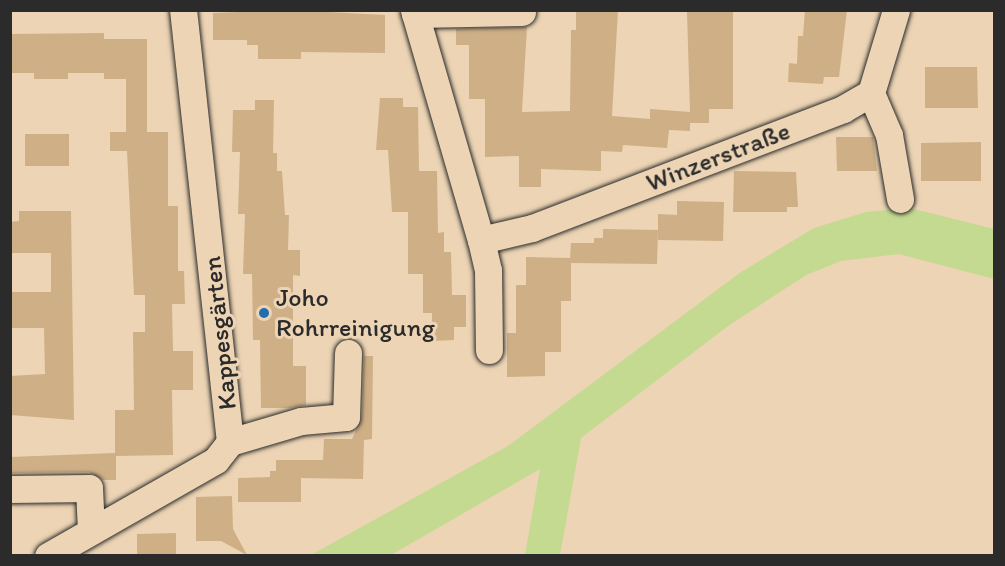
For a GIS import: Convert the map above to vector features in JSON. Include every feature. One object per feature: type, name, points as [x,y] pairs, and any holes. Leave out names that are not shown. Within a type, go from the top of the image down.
[{"type":"street","name":"Kappesgärten","points":[[48,555],[216,460],[230,442],[183,10]]},
{"type":"street","points":[[896,10],[871,93],[889,135],[900,199]]},
{"type":"street","points":[[489,350],[488,270],[414,12],[522,12]]},
{"type":"street","name":"Winzerstraße","points":[[481,240],[543,224],[843,109],[871,93]]},
{"type":"street","points":[[230,442],[301,421],[346,417],[348,352]]},
{"type":"street","points":[[10,489],[89,488],[91,531]]},
{"type":"green space","points":[[910,208],[994,229],[994,279],[899,254],[841,261],[806,275],[728,326],[581,438],[560,555],[525,555],[540,469],[391,555],[309,556],[508,446],[741,272],[814,228],[866,212]]},
{"type":"building","points":[[289,10],[385,15],[385,53],[301,52],[301,59],[258,59],[258,45],[247,45],[247,40],[213,40],[213,13]]},
{"type":"building","points":[[576,10],[618,10],[612,116],[650,119],[650,109],[690,112],[687,12],[733,10],[733,109],[709,109],[709,123],[690,123],[690,131],[669,130],[667,148],[623,145],[622,152],[601,151],[601,171],[541,169],[541,187],[519,187],[519,156],[485,157],[485,99],[469,99],[469,45],[456,45],[456,29],[527,27],[522,112],[570,111],[571,30],[576,30]]},
{"type":"building","points":[[805,10],[847,10],[839,77],[824,77],[823,84],[788,82],[789,63],[797,64],[798,36],[803,36]]},
{"type":"building","points":[[104,33],[104,39],[147,39],[147,132],[168,132],[168,206],[178,206],[178,271],[184,271],[185,304],[172,304],[173,351],[193,351],[193,390],[172,390],[173,455],[116,456],[116,480],[103,480],[89,472],[10,473],[10,457],[115,453],[115,410],[134,410],[133,332],[145,332],[145,295],[134,295],[127,151],[110,151],[110,132],[126,132],[126,79],[104,79],[104,73],[68,73],[68,79],[34,79],[34,73],[10,73],[10,34]]},
{"type":"building","points":[[925,67],[977,67],[978,108],[925,108]]},
{"type":"building","points":[[380,98],[403,98],[403,107],[418,107],[419,171],[437,171],[438,233],[444,232],[444,252],[451,252],[452,295],[466,295],[466,327],[454,327],[454,340],[432,341],[432,313],[423,313],[423,274],[408,274],[408,212],[392,212],[388,150],[376,150]]},
{"type":"building","points":[[255,100],[274,100],[273,153],[277,153],[277,171],[282,171],[285,215],[289,215],[288,250],[300,250],[300,276],[293,275],[293,366],[306,366],[306,405],[290,408],[261,408],[260,340],[253,340],[252,274],[243,274],[245,214],[238,214],[240,152],[232,152],[233,110],[255,110]]},
{"type":"building","points":[[25,134],[69,134],[69,166],[25,166]]},
{"type":"building","points":[[836,137],[873,137],[877,171],[837,171]]},
{"type":"building","points":[[981,142],[981,181],[921,181],[921,143]]},
{"type":"building","points":[[734,171],[796,172],[798,207],[787,207],[787,212],[733,212]]},
{"type":"building","points":[[677,201],[724,202],[723,241],[658,240],[658,214],[677,215]]},
{"type":"building","points":[[19,211],[71,211],[74,420],[10,415],[10,376],[45,374],[44,328],[10,328],[10,292],[51,292],[51,253],[10,253],[10,222],[19,221]]},
{"type":"building","points":[[603,229],[658,230],[657,264],[571,263],[571,301],[561,301],[561,352],[545,352],[545,376],[507,377],[507,333],[516,333],[516,285],[526,285],[526,257],[570,258],[571,243],[594,243],[594,238],[603,238]]},
{"type":"building","points":[[364,356],[373,356],[372,439],[364,440],[363,479],[301,478],[301,502],[238,502],[238,478],[270,477],[270,471],[276,471],[276,460],[323,460],[324,439],[352,439],[362,417]]},
{"type":"building","points":[[232,496],[233,529],[247,555],[221,541],[196,541],[196,497]]},
{"type":"building","points":[[176,533],[176,555],[137,555],[137,534]]},
{"type":"place","name":"Joho Rohrreinigung","points":[[264,313]]}]
